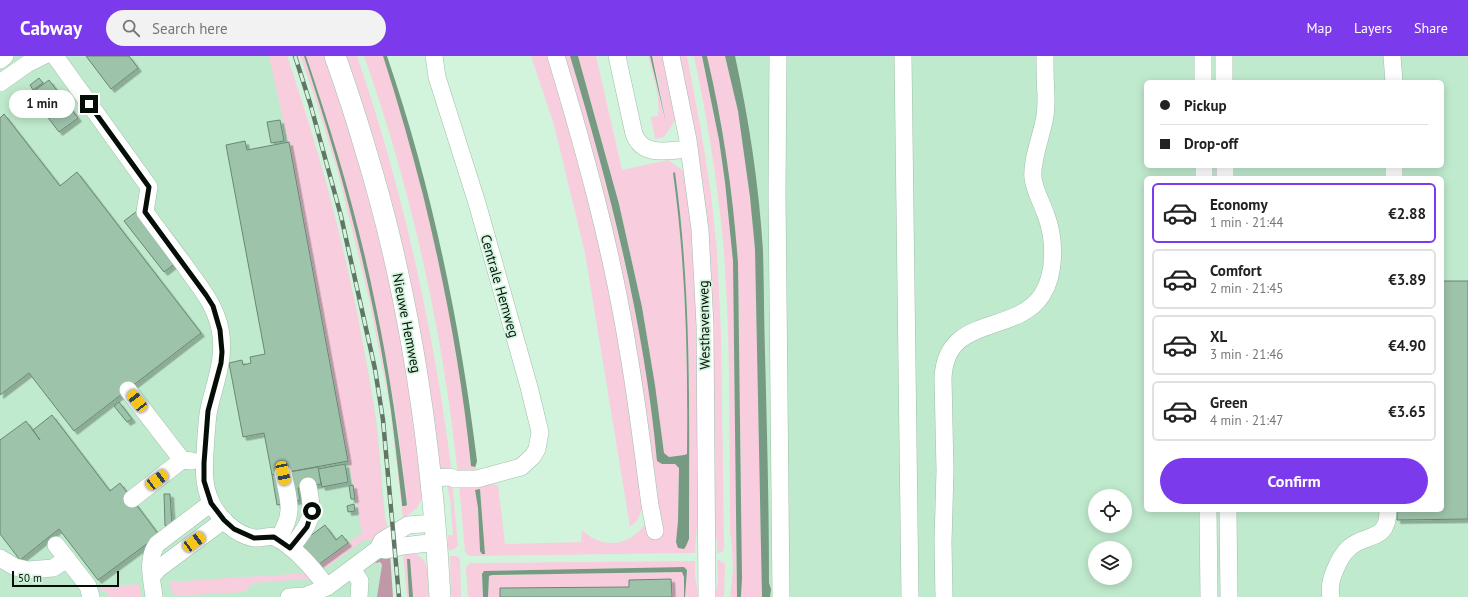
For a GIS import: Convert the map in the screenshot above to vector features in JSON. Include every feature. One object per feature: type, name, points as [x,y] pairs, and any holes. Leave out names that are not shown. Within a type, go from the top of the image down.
[{"type":"main road","name":"Nieuwe Hemweg","points":[[335,56],[366,149],[401,288],[422,409],[431,478],[440,597]]},
{"type":"street","points":[[0,60],[5,56]]},
{"type":"street","points":[[0,83],[27,64],[43,56]]},
{"type":"street","points":[[55,56],[149,187],[145,212],[206,295],[218,319],[222,341],[222,357],[208,411],[204,463],[204,481],[217,512],[234,529],[254,538],[274,537],[313,569],[327,587]]},
{"type":"street","name":"Centrale Hemweg","points":[[431,478],[450,476],[455,479],[477,479],[513,470],[528,462],[533,456],[537,449],[540,432],[529,387],[475,196],[437,77],[434,56]]},
{"type":"street","points":[[556,56],[593,187],[615,283],[628,349],[654,531]]},
{"type":"street","points":[[617,56],[634,134],[640,145],[655,152],[689,149]]},
{"type":"street","name":"Westhavenweg","points":[[671,56],[689,149],[700,230],[704,294],[707,597]]},
{"type":"street","points":[[778,56],[777,195],[781,597]]},
{"type":"street","points":[[903,56],[910,597]]},
{"type":"street","points":[[944,597],[943,542],[945,471],[943,378],[945,363],[952,348],[965,336],[998,321],[1019,315],[1028,310],[1042,294],[1050,276],[1052,253],[1050,227],[1038,196],[1033,176],[1035,158],[1046,115],[1045,56]]},
{"type":"street","points":[[1203,56],[1203,80]]},
{"type":"street","points":[[1224,56],[1224,80]]},
{"type":"street","points":[[1392,56],[1394,80]]},
{"type":"street","points":[[128,390],[182,460],[204,463]]},
{"type":"street","points":[[132,499],[182,460]]},
{"type":"street","points":[[283,473],[289,503],[289,516],[284,544]]},
{"type":"street","points":[[284,544],[307,527],[310,520],[312,503],[308,486]]},
{"type":"street","points":[[154,597],[151,572],[151,555],[157,544],[217,512]]},
{"type":"street","points":[[1208,512],[1209,597]]},
{"type":"street","points":[[1228,512],[1229,597]]},
{"type":"street","points":[[1330,597],[1330,584],[1332,577],[1344,553],[1356,543],[1380,533],[1387,521],[1388,512]]},
{"type":"street","points":[[291,597],[305,596],[327,587],[378,549],[382,541],[408,525],[436,532]]},
{"type":"street","points":[[56,545],[88,586],[91,597]]},
{"type":"street","points":[[0,558],[15,567],[28,570],[53,568],[67,559]]},
{"type":"street","points":[[352,569],[360,581],[359,597]]},
{"type":"shaded area","points":[[0,56],[287,56],[323,171],[349,276],[369,376],[377,425],[385,516],[390,553],[378,562],[382,565],[377,597],[0,597]]},
{"type":"shaded area","points":[[269,56],[287,56],[324,175],[354,296],[376,420],[383,506],[388,531],[376,540],[366,540],[361,542],[326,568],[320,564],[362,533],[289,142]]},
{"type":"shaded area","points":[[300,56],[304,56],[322,111],[353,222],[378,333],[390,408],[369,299],[338,173],[317,104]]},
{"type":"shaded area","points":[[304,56],[306,56],[336,149],[362,243],[386,356],[401,456],[407,505],[405,506],[402,506],[395,441],[371,296],[341,175]]},
{"type":"shaded area","points":[[306,56],[324,56],[355,150],[375,221],[390,285],[408,378],[422,498],[417,508],[403,519],[390,408],[396,446],[402,504],[407,505],[400,444],[393,397],[374,299],[344,176]]},
{"type":"shaded area","points":[[346,56],[357,56],[374,106],[402,208],[435,362],[451,466],[449,471],[441,472],[426,366],[405,261],[378,158]]},
{"type":"shaded area","points":[[364,56],[383,56],[413,154],[444,286],[462,392],[471,466],[476,466],[476,475],[458,475],[444,369],[423,263],[397,158]]},
{"type":"shaded area","points":[[383,56],[387,56],[403,105],[431,205],[453,307],[462,358],[477,461],[475,467],[471,466],[458,364],[431,229],[409,143]]},
{"type":"shaded area","points":[[531,56],[552,56],[611,284],[643,507],[637,521],[630,527],[585,253],[554,125]]},
{"type":"shaded area","points":[[561,56],[570,56],[624,258],[640,336],[654,433],[662,464],[675,464],[679,468],[676,542],[689,539],[689,447],[687,310],[675,173],[673,173],[681,243],[685,313],[687,454],[669,457],[664,453],[655,385],[642,307],[619,204],[578,56],[596,56],[622,170],[668,160],[685,172],[692,223],[698,310],[698,511],[695,553],[469,556],[465,552],[459,483],[498,485],[505,544],[581,542],[582,530],[590,537],[599,541],[617,543],[634,535],[648,520],[659,535]],"holes":[[[475,490],[480,490],[485,554],[480,551],[478,508]]]},
{"type":"shaded area","points":[[570,56],[578,56],[619,204],[642,307],[655,385],[664,453],[669,457],[687,454],[685,313],[681,243],[673,173],[675,172],[687,310],[689,401],[689,539],[684,549],[678,548],[676,542],[679,468],[675,464],[662,464],[657,461],[644,358],[624,257],[599,156]]},
{"type":"shaded area","points":[[648,56],[650,56],[665,122],[658,80],[652,56],[663,56],[676,119],[664,137],[655,139],[651,117],[657,116],[659,105]]},
{"type":"shaded area","points":[[650,56],[652,56],[666,123]]},
{"type":"shaded area","points":[[678,56],[687,56],[711,194],[717,251],[721,333],[724,544],[723,552],[717,553],[717,542],[714,524]]},
{"type":"shaded area","points":[[694,56],[702,56],[719,140],[733,261],[737,597],[730,597],[733,569],[730,529],[726,277],[718,195]]},
{"type":"shaded area","points":[[702,56],[707,56],[723,133],[738,263],[741,597],[737,597],[733,261],[719,140]]},
{"type":"shaded area","points":[[707,56],[725,56],[738,111],[750,197],[755,249],[762,597],[741,597],[738,263],[722,128]]},
{"type":"shaded area","points":[[711,56],[1468,56],[1468,597],[746,597],[742,345]]},
{"type":"shaded area","points":[[725,56],[735,56],[753,153],[761,226],[763,251],[770,597],[762,597],[755,249],[750,197],[738,111]]},
{"type":"shaded area","points":[[446,482],[452,482],[458,545],[450,550],[448,550],[448,535],[453,535],[450,498]]},
{"type":"shaded area","points":[[480,489],[485,554],[482,554],[480,551],[478,508],[475,490]]},
{"type":"shaded area","points":[[403,552],[413,553],[420,556],[424,561],[428,573],[429,597],[407,597]]},
{"type":"shaded area","points":[[390,553],[393,597],[377,597],[382,565],[380,562],[375,562]]},
{"type":"shaded area","points":[[450,556],[457,556],[460,559],[461,597],[451,597]]},
{"type":"shaded area","points":[[407,559],[410,559],[413,597],[409,597]]},
{"type":"shaded area","points":[[719,560],[725,564],[724,597],[715,597],[718,581],[717,561]]},
{"type":"shaded area","points":[[695,561],[695,576],[699,597],[685,597],[687,570],[684,567],[484,571],[482,574],[483,597],[468,597],[466,567],[470,563]]},
{"type":"shaded area","points":[[684,567],[687,570],[685,597],[684,577],[682,572],[492,575],[489,576],[488,597],[483,597],[482,574],[484,571]]},
{"type":"shaded area","points":[[682,572],[684,577],[684,597],[672,597],[671,579],[629,580],[629,587],[500,588],[500,597],[488,597],[489,576],[492,575]]},
{"type":"shaded area","points":[[308,573],[309,579],[254,583],[244,592],[178,596],[171,592],[172,586],[169,586],[169,582]]},
{"type":"shaded area","points":[[139,584],[142,593],[140,597],[108,597],[107,592],[101,591],[100,587]]},
{"type":"building","points":[[86,56],[129,56],[138,68],[111,89]]},
{"type":"building","points":[[39,78],[43,83],[33,90],[30,85]]},
{"type":"building","points":[[49,80],[78,118],[59,132],[30,94]]},
{"type":"building","points":[[4,114],[60,186],[77,172],[201,333],[74,431],[29,373],[0,395],[0,118]]},
{"type":"building","points":[[280,120],[284,141],[271,143],[267,122]]},
{"type":"building","points":[[245,141],[247,150],[289,142],[348,461],[272,475],[264,433],[243,437],[229,363],[242,360],[243,365],[251,363],[250,357],[265,354],[226,145]]},
{"type":"building","points":[[137,211],[177,262],[164,272],[124,221]]},
{"type":"building","points":[[1444,281],[1468,281],[1468,519],[1397,520],[1397,512],[1444,512]]},
{"type":"building","points":[[119,402],[132,419],[127,422],[114,406]]},
{"type":"building","points":[[52,415],[110,491],[120,483],[159,535],[98,580],[59,529],[20,560],[0,534],[0,440],[26,421],[40,440],[33,430]]},
{"type":"building","points":[[345,464],[348,482],[322,487],[318,469]]},
{"type":"building","points":[[318,467],[321,484],[298,488],[300,500],[277,505],[272,475]]},
{"type":"building","points":[[353,485],[355,499],[351,499],[349,486]]},
{"type":"building","points":[[164,494],[170,494],[172,526],[165,526]]},
{"type":"building","points":[[354,504],[355,511],[348,512],[347,506]]},
{"type":"building","points":[[325,525],[336,540],[342,535],[348,543],[318,565],[302,545],[306,539]]},
{"type":"building","points":[[671,579],[672,597],[500,597],[500,588],[629,587],[629,580]]},
{"type":"railway","points":[[295,56],[310,103],[341,216],[375,369],[383,420],[399,597]]},
{"type":"route","points":[[89,104],[149,187],[145,212],[206,295],[213,306],[218,319],[222,341],[221,363],[208,411],[204,463],[204,481],[211,503],[216,511],[234,529],[254,538],[274,537],[290,548],[307,527],[312,511]]}]
